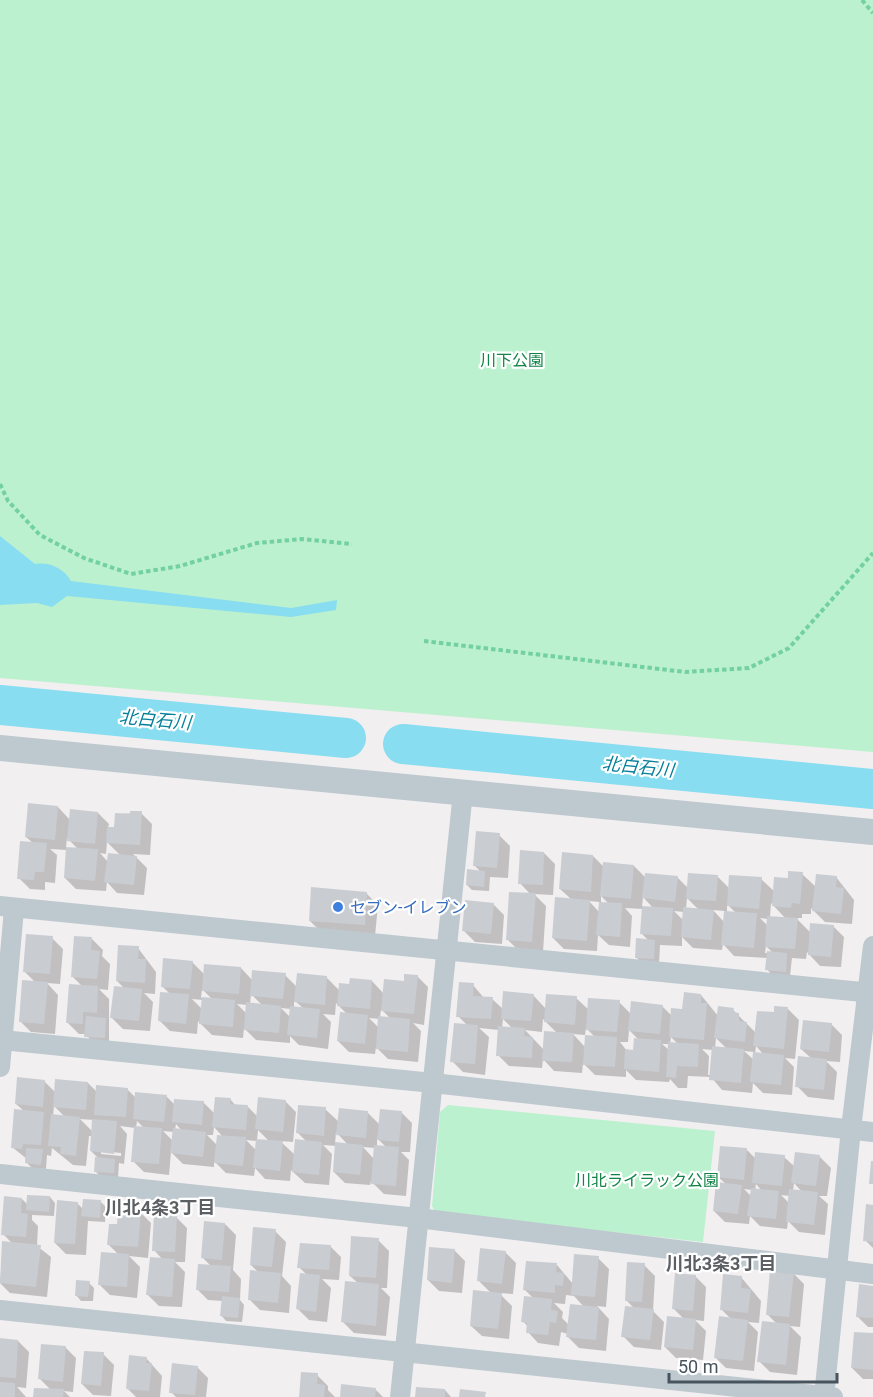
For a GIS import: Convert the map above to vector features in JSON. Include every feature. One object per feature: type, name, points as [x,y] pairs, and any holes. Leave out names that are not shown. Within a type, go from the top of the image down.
[{"type":"street","points":[[0,748],[873,832]]},
{"type":"street","points":[[400,1397],[463,792]]},
{"type":"street","points":[[0,1067],[7,907],[871,993]]},
{"type":"street","points":[[0,1310],[827,1397],[836,1270],[851,1129],[871,993],[873,946]]},
{"type":"street","points":[[2,1041],[433,1083],[873,1132]]},
{"type":"street","points":[[0,1174],[418,1218],[873,1274]]},
{"type":"path","points":[[862,0],[873,13]]},
{"type":"path","points":[[0,484],[8,501],[40,535],[84,558],[131,574],[180,566],[257,543],[302,539],[352,543]]},
{"type":"path","points":[[424,641],[685,672],[749,668],[789,648],[873,553]]},
{"type":"green space","name":"川下公園","points":[[0,0],[873,0],[873,752],[0,678]]},
{"type":"green space","name":"川北ライラック公園","points":[[448,1105],[715,1131],[703,1242],[436,1213],[432,1206],[440,1112]]},
{"type":"water","points":[[0,536],[35,564],[56,567],[71,581],[291,608],[337,600],[336,610],[291,617],[67,596],[52,607],[37,603],[0,605]]},
{"type":"building","points":[[28,803],[58,806],[55,840],[25,837]]},
{"type":"building","points":[[70,809],[98,812],[95,844],[67,841]]},
{"type":"building","points":[[130,811],[142,811],[140,845],[106,843],[107,827],[114,827],[115,813],[130,814]]},
{"type":"building","points":[[476,831],[500,833],[497,868],[473,866]]},
{"type":"building","points":[[20,841],[47,843],[44,872],[35,872],[34,880],[17,879]]},
{"type":"building","points":[[66,847],[98,849],[95,881],[64,878]]},
{"type":"building","points":[[520,850],[544,852],[543,885],[518,884]]},
{"type":"building","points":[[562,852],[593,855],[591,892],[559,889]]},
{"type":"building","points":[[108,853],[137,856],[134,885],[104,882]]},
{"type":"building","points":[[603,862],[634,865],[631,899],[600,896]]},
{"type":"building","points":[[467,869],[485,871],[484,887],[466,885]]},
{"type":"building","points":[[788,871],[803,872],[800,904],[792,903],[791,908],[772,906],[774,877],[788,878]]},
{"type":"building","points":[[645,873],[678,876],[675,902],[642,898]]},
{"type":"building","points":[[688,873],[718,875],[716,901],[686,899]]},
{"type":"building","points":[[816,874],[837,876],[836,887],[844,888],[841,914],[812,911]]},
{"type":"building","points":[[729,875],[762,877],[759,909],[727,906]]},
{"type":"building","name":"セブン-イレブン","points":[[311,887],[367,892],[365,925],[309,921]]},
{"type":"building","points":[[509,892],[536,893],[532,942],[506,940]]},
{"type":"building","points":[[555,897],[590,900],[587,941],[552,938]]},
{"type":"building","points":[[465,900],[494,903],[491,934],[462,931]]},
{"type":"building","points":[[599,902],[622,903],[620,937],[596,935]]},
{"type":"building","points":[[642,906],[673,908],[671,936],[640,934]]},
{"type":"building","points":[[683,907],[714,910],[711,940],[681,937]]},
{"type":"building","points":[[724,911],[757,913],[754,948],[721,945]]},
{"type":"building","points":[[767,916],[798,918],[795,949],[765,947]]},
{"type":"building","points":[[810,923],[834,925],[831,957],[808,955]]},
{"type":"building","points":[[26,934],[53,936],[50,974],[23,972]]},
{"type":"building","points":[[74,936],[92,937],[91,950],[100,951],[97,979],[71,977]]},
{"type":"building","points":[[636,938],[655,940],[654,959],[635,958]]},
{"type":"building","points":[[118,945],[139,946],[138,959],[146,959],[145,983],[116,981]]},
{"type":"building","points":[[767,951],[787,953],[786,972],[765,970]]},
{"type":"building","points":[[163,958],[193,961],[190,989],[161,987]]},
{"type":"building","points":[[204,964],[241,967],[239,994],[202,991]]},
{"type":"building","points":[[252,970],[286,973],[283,999],[250,996]]},
{"type":"building","points":[[297,973],[327,976],[325,1005],[294,1002]]},
{"type":"building","points":[[404,974],[418,975],[414,1014],[381,1011],[384,979],[404,981]]},
{"type":"building","points":[[350,978],[372,980],[370,1009],[337,1006],[339,983],[349,984]]},
{"type":"building","points":[[22,980],[48,982],[44,1024],[19,1022]]},
{"type":"building","points":[[459,982],[474,983],[473,996],[493,997],[491,1019],[456,1017]]},
{"type":"building","points":[[69,984],[98,986],[97,1013],[83,1012],[83,1024],[66,1023]]},
{"type":"building","points":[[114,986],[142,989],[139,1021],[110,1018]]},
{"type":"building","points":[[503,991],[534,994],[531,1021],[501,1019]]},
{"type":"building","points":[[160,992],[189,994],[186,1024],[158,1021]]},
{"type":"building","points":[[684,992],[701,994],[701,1003],[707,1003],[704,1040],[669,1037],[671,1008],[682,1009]]},
{"type":"building","points":[[546,994],[577,996],[575,1025],[544,1022]]},
{"type":"building","points":[[202,997],[235,1000],[233,1027],[199,1024]]},
{"type":"building","points":[[588,998],[620,1000],[617,1032],[586,1030]]},
{"type":"building","points":[[631,1001],[663,1005],[660,1034],[628,1031]]},
{"type":"building","points":[[246,1002],[281,1006],[279,1033],[244,1030]]},
{"type":"building","points":[[290,1006],[320,1009],[317,1038],[287,1035]]},
{"type":"building","points":[[718,1006],[734,1008],[733,1012],[739,1013],[739,1021],[747,1022],[745,1042],[714,1038]]},
{"type":"building","points":[[774,1006],[788,1007],[784,1049],[753,1046],[757,1011],[774,1012]]},
{"type":"building","points":[[340,1012],[368,1015],[365,1044],[337,1041]]},
{"type":"building","points":[[86,1016],[106,1018],[105,1038],[84,1037]]},
{"type":"building","points":[[378,1016],[410,1019],[408,1052],[376,1049]]},
{"type":"building","points":[[803,1020],[832,1023],[829,1052],[800,1049]]},
{"type":"building","points":[[454,1023],[478,1025],[475,1064],[450,1062]]},
{"type":"building","points":[[498,1026],[525,1028],[524,1036],[533,1037],[532,1058],[496,1056]]},
{"type":"building","points":[[544,1031],[574,1033],[572,1062],[542,1061]]},
{"type":"building","points":[[585,1035],[617,1037],[615,1067],[583,1065]]},
{"type":"building","points":[[634,1038],[661,1040],[659,1072],[624,1069],[625,1049],[633,1050]]},
{"type":"building","points":[[668,1042],[699,1044],[698,1067],[677,1066],[676,1078],[666,1077]]},
{"type":"building","points":[[712,1046],[744,1049],[741,1083],[709,1080]]},
{"type":"building","points":[[753,1052],[784,1055],[781,1085],[750,1082]]},
{"type":"building","points":[[798,1056],[827,1059],[824,1090],[795,1087]]},
{"type":"building","points":[[17,1077],[45,1080],[43,1107],[15,1104]]},
{"type":"building","points":[[55,1079],[88,1082],[86,1110],[53,1107]]},
{"type":"building","points":[[96,1085],[128,1088],[126,1117],[94,1115]]},
{"type":"building","points":[[135,1092],[167,1095],[164,1122],[133,1119]]},
{"type":"building","points":[[215,1097],[231,1098],[230,1104],[248,1105],[246,1130],[212,1127]]},
{"type":"building","points":[[258,1097],[286,1100],[283,1132],[255,1129]]},
{"type":"building","points":[[174,1099],[204,1101],[202,1125],[172,1122]]},
{"type":"building","points":[[298,1105],[326,1107],[324,1136],[296,1133]]},
{"type":"building","points":[[339,1108],[368,1111],[366,1138],[336,1135]]},
{"type":"building","points":[[14,1109],[44,1112],[41,1145],[23,1144],[22,1149],[11,1148]]},
{"type":"building","points":[[380,1109],[402,1111],[399,1142],[377,1140]]},
{"type":"building","points":[[51,1114],[80,1117],[76,1156],[60,1154],[61,1147],[48,1146]]},
{"type":"building","points":[[92,1119],[117,1121],[114,1154],[90,1151]]},
{"type":"building","points":[[134,1126],[162,1128],[159,1164],[131,1162]]},
{"type":"building","points":[[173,1128],[206,1132],[203,1157],[170,1153]]},
{"type":"building","points":[[217,1135],[246,1137],[243,1166],[214,1163]]},
{"type":"building","points":[[256,1139],[283,1141],[280,1171],[253,1168]]},
{"type":"building","points":[[295,1139],[322,1142],[319,1175],[292,1172]]},
{"type":"building","points":[[335,1142],[363,1145],[360,1175],[333,1172]]},
{"type":"building","points":[[374,1145],[399,1147],[396,1186],[371,1184]]},
{"type":"building","points":[[720,1146],[747,1148],[744,1180],[717,1177]]},
{"type":"building","points":[[26,1148],[43,1149],[41,1165],[25,1163]]},
{"type":"building","points":[[755,1152],[785,1155],[782,1186],[752,1183]]},
{"type":"building","points":[[795,1152],[820,1155],[816,1186],[791,1183]]},
{"type":"building","points":[[95,1157],[115,1159],[114,1173],[94,1172]]},
{"type":"building","points":[[871,1161],[873,1161],[873,1184],[869,1184]]},
{"type":"building","points":[[716,1182],[742,1185],[738,1214],[713,1211]]},
{"type":"building","points":[[751,1188],[779,1191],[776,1219],[747,1216]]},
{"type":"building","points":[[789,1189],[818,1192],[814,1225],[786,1222]]},
{"type":"building","points":[[27,1195],[50,1196],[49,1212],[26,1210]]},
{"type":"building","points":[[4,1196],[22,1198],[21,1213],[28,1214],[26,1237],[1,1235]]},
{"type":"building","points":[[83,1199],[101,1200],[100,1218],[81,1216]]},
{"type":"building","points":[[57,1200],[78,1202],[75,1244],[54,1243]]},
{"type":"building","points":[[866,1204],[873,1205],[873,1242],[863,1241]]},
{"type":"building","points":[[118,1209],[141,1211],[138,1247],[107,1245],[109,1224],[117,1224]]},
{"type":"building","points":[[154,1214],[177,1215],[175,1252],[152,1251]]},
{"type":"building","points":[[204,1221],[225,1223],[222,1260],[201,1258]]},
{"type":"building","points":[[253,1227],[276,1229],[272,1267],[250,1265]]},
{"type":"building","points":[[351,1236],[379,1238],[376,1278],[349,1276]]},
{"type":"building","points":[[2,1241],[41,1245],[36,1287],[0,1283]]},
{"type":"building","points":[[300,1243],[331,1245],[329,1270],[297,1268]]},
{"type":"building","points":[[429,1247],[455,1249],[452,1283],[427,1280]]},
{"type":"building","points":[[480,1248],[506,1251],[502,1284],[477,1281]]},
{"type":"building","points":[[101,1252],[129,1254],[127,1287],[98,1285]]},
{"type":"building","points":[[574,1254],[599,1256],[595,1297],[571,1295]]},
{"type":"building","points":[[150,1257],[175,1259],[172,1297],[146,1295]]},
{"type":"building","points":[[526,1261],[557,1263],[556,1272],[564,1273],[563,1286],[555,1285],[555,1293],[523,1290]]},
{"type":"building","points":[[627,1262],[645,1263],[642,1302],[625,1301]]},
{"type":"building","points":[[198,1264],[231,1266],[229,1292],[196,1290]]},
{"type":"building","points":[[250,1270],[281,1273],[278,1303],[248,1300]]},
{"type":"building","points":[[770,1270],[794,1272],[789,1317],[766,1315]]},
{"type":"building","points":[[300,1273],[320,1275],[316,1312],[296,1309]]},
{"type":"building","points":[[675,1273],[696,1275],[693,1311],[672,1309]]},
{"type":"building","points":[[723,1274],[742,1276],[741,1288],[751,1289],[748,1313],[720,1310]]},
{"type":"building","points":[[76,1280],[90,1281],[88,1297],[75,1296]]},
{"type":"building","points":[[345,1281],[379,1284],[376,1326],[341,1322]]},
{"type":"building","points":[[859,1284],[873,1286],[873,1318],[856,1317]]},
{"type":"building","points":[[473,1290],[502,1293],[498,1329],[470,1326]]},
{"type":"building","points":[[222,1296],[240,1298],[238,1318],[220,1316]]},
{"type":"building","points":[[524,1296],[552,1299],[551,1310],[558,1311],[556,1323],[550,1322],[548,1335],[526,1333],[527,1323],[521,1322]]},
{"type":"building","points":[[570,1304],[599,1307],[596,1340],[566,1337]]},
{"type":"building","points":[[625,1306],[654,1309],[650,1340],[621,1337]]},
{"type":"building","points":[[667,1316],[696,1319],[693,1350],[664,1347]]},
{"type":"building","points":[[719,1316],[748,1320],[743,1361],[714,1358]]},
{"type":"building","points":[[762,1321],[790,1324],[786,1365],[757,1362]]},
{"type":"building","points":[[854,1332],[873,1333],[873,1370],[851,1368]]},
{"type":"building","points":[[0,1338],[18,1340],[16,1378],[0,1377]]},
{"type":"building","points":[[41,1344],[66,1346],[63,1382],[38,1379]]},
{"type":"building","points":[[84,1351],[104,1352],[101,1386],[81,1384]]},
{"type":"building","points":[[129,1355],[147,1357],[146,1363],[152,1363],[149,1391],[126,1389]]},
{"type":"building","points":[[172,1363],[198,1366],[195,1395],[169,1393]]},
{"type":"building","points":[[301,1372],[318,1373],[317,1384],[325,1385],[324,1397],[299,1397]]},
{"type":"building","points":[[0,1382],[15,1383],[15,1397],[0,1397]]},
{"type":"building","points":[[341,1384],[376,1388],[375,1397],[340,1397]]},
{"type":"building","points":[[416,1387],[445,1389],[445,1397],[415,1397]]},
{"type":"building","points":[[34,1388],[64,1389],[63,1397],[33,1397]]},
{"type":"building","points":[[460,1389],[486,1392],[485,1397],[459,1397]]},
{"type":"waterway","name":"北白石川","points":[[0,705],[346,738]]},
{"type":"waterway","name":"北白石川","points":[[403,744],[873,789]]},
{"type":"place","name":"セブン-イレブン","points":[[338,907]]},
{"type":"district","name":"川北4条3丁目","points":[[160,1208]]},
{"type":"district","name":"川北3条3丁目","points":[[721,1264]]}]
